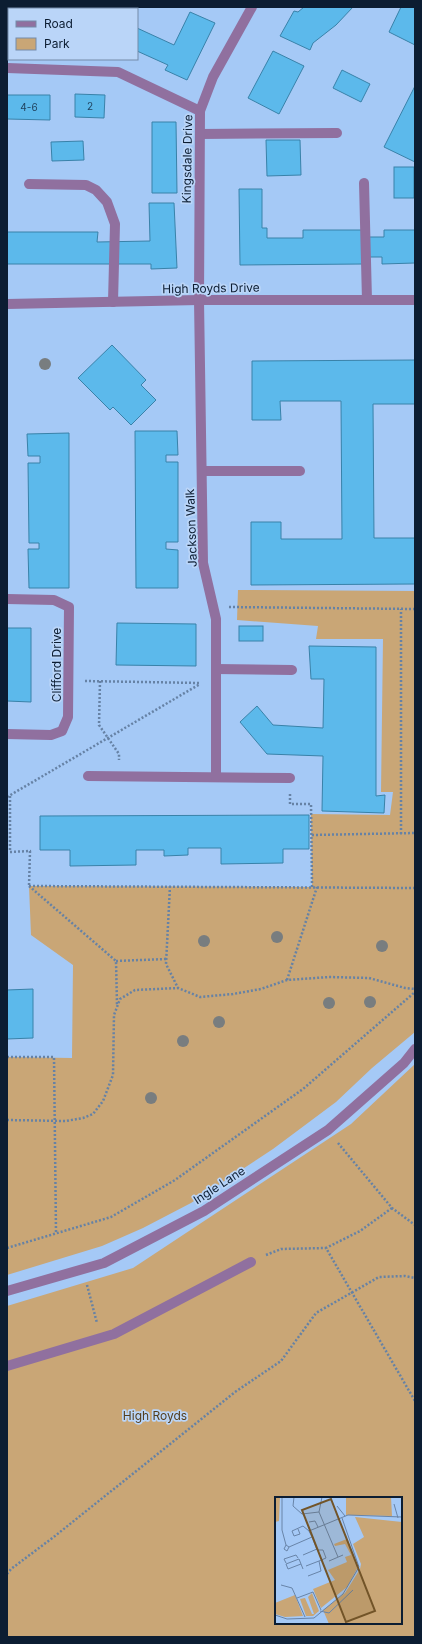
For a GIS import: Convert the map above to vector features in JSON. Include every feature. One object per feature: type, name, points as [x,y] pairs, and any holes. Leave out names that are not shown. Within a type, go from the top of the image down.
[{"type":"street","name":"Kingsdale Drive","points":[[199,300],[200,111],[213,77],[252,7]]},
{"type":"street","points":[[7,68],[118,72],[200,111]]},
{"type":"street","points":[[200,134],[337,133]]},
{"type":"street","points":[[364,183],[367,300]]},
{"type":"street","points":[[29,184],[86,185],[96,190],[107,202],[115,224],[113,302]]},
{"type":"street","name":"High Royds Drive","points":[[7,304],[199,300],[415,300]]},
{"type":"street","name":"Jackson Walk","points":[[199,300],[203,564],[216,618],[216,777]]},
{"type":"street","points":[[202,471],[300,471]]},
{"type":"street","name":"Clifford Drive","points":[[7,599],[54,600],[69,607],[68,717],[62,731],[51,735],[7,734]]},
{"type":"street","points":[[216,669],[292,670]]},
{"type":"street","points":[[88,776],[290,778]]},
{"type":"street","name":"Ingle Lane","points":[[7,1291],[104,1263],[204,1211],[328,1130],[404,1063],[415,1049]]},
{"type":"street","points":[[7,1366],[114,1334],[251,1262]]},
{"type":"path","points":[[213,606],[415,609]]},
{"type":"path","points":[[401,834],[402,608]]},
{"type":"path","points":[[29,886],[30,851],[10,852],[8,796],[202,683],[69,680]]},
{"type":"path","points":[[100,681],[100,725],[119,754],[119,776]]},
{"type":"path","points":[[290,778],[290,804],[310,804],[312,887]]},
{"type":"path","points":[[311,834],[415,833]]},
{"type":"path","points":[[29,886],[415,888]]},
{"type":"path","points":[[29,886],[116,961],[166,959]]},
{"type":"path","points":[[170,886],[166,964],[178,988]]},
{"type":"path","points":[[287,980],[317,887]]},
{"type":"path","points":[[116,961],[117,1007]]},
{"type":"path","points":[[7,1120],[66,1121],[84,1118],[93,1114],[103,1101],[113,1075],[114,1015],[120,998],[135,990],[178,988],[200,997],[261,989],[287,980],[329,977],[369,978],[405,988],[415,988]]},
{"type":"path","points":[[7,1248],[56,1232],[111,1217],[175,1180],[303,1089],[415,992]]},
{"type":"path","points":[[7,1057],[54,1056],[56,1232]]},
{"type":"path","points":[[328,1130],[392,1208],[415,1225]]},
{"type":"path","points":[[251,1262],[281,1248],[326,1248],[360,1231],[392,1208]]},
{"type":"path","points":[[326,1248],[415,1400]]},
{"type":"path","points":[[7,1574],[235,1392],[281,1361],[316,1313],[379,1277],[415,1278]]},
{"type":"path","points":[[87,1286],[92,1302]]},
{"type":"path","points":[[7,1569],[11,1570]]},
{"type":"green space","points":[[238,590],[415,591],[415,1032],[372,1068],[336,1102],[273,1149],[191,1203],[143,1228],[102,1246],[7,1275],[7,1057],[72,1058],[73,965],[31,935],[29,886],[312,887],[311,814],[390,815],[393,792],[381,792],[383,639],[316,639],[318,626],[237,620]]},
{"type":"green space","name":"High Royds","points":[[415,1064],[415,1637],[7,1637],[7,1306],[133,1268],[351,1124]]},
{"type":"building","points":[[39,7],[74,7],[74,8]]},
{"type":"building","points":[[304,7],[353,7],[336,25],[313,43],[310,50],[280,36],[294,11],[298,12]]},
{"type":"building","points":[[401,7],[415,7],[415,45],[389,32]]},
{"type":"building","points":[[190,12],[215,23],[187,80],[165,70],[168,65],[138,51],[138,28],[174,45]]},
{"type":"building","points":[[273,51],[304,66],[279,114],[248,98]]},
{"type":"building","points":[[342,70],[370,84],[361,102],[333,88]]},
{"type":"building","points":[[415,86],[415,162],[384,147]]},
{"type":"building","points":[[75,94],[105,95],[104,118],[75,117]]},
{"type":"building","points":[[7,95],[50,95],[50,120],[7,119]]},
{"type":"building","points":[[152,122],[176,122],[177,193],[152,193]]},
{"type":"building","points":[[266,140],[300,140],[301,175],[267,176]]},
{"type":"building","points":[[83,141],[84,160],[52,161],[51,142]]},
{"type":"building","points":[[394,167],[414,167],[414,198],[394,198]]},
{"type":"building","points":[[239,189],[262,189],[262,228],[267,228],[267,238],[303,238],[303,230],[363,230],[363,237],[384,237],[384,230],[415,230],[415,263],[382,264],[382,257],[363,257],[363,264],[240,265]]},
{"type":"building","points":[[149,203],[174,203],[177,268],[151,269],[151,264],[7,264],[7,232],[98,232],[97,242],[150,241]]},
{"type":"building","points":[[112,345],[146,380],[141,385],[156,400],[131,425],[113,407],[110,410],[78,378]]},
{"type":"building","points":[[415,360],[415,404],[373,404],[374,538],[415,538],[415,584],[251,585],[251,522],[281,522],[281,539],[342,539],[341,401],[280,401],[281,420],[252,420],[252,361]]},
{"type":"building","points":[[135,431],[177,431],[178,455],[166,455],[166,462],[178,462],[178,542],[166,542],[166,549],[178,550],[178,588],[136,588]]},
{"type":"building","points":[[69,433],[69,588],[29,588],[28,549],[39,549],[39,543],[29,543],[28,463],[40,463],[40,456],[28,456],[27,434]]},
{"type":"building","points":[[117,623],[196,624],[196,666],[116,665]]},
{"type":"building","points":[[239,626],[263,626],[263,641],[239,641]]},
{"type":"building","points":[[7,628],[31,628],[31,702],[7,701]]},
{"type":"building","points":[[309,646],[376,647],[376,796],[385,795],[384,813],[322,811],[323,756],[267,754],[240,722],[257,706],[273,725],[323,728],[324,679],[311,679]]},
{"type":"building","points":[[309,815],[309,849],[283,849],[283,863],[221,864],[221,848],[188,848],[188,855],[164,856],[164,850],[136,850],[136,865],[70,866],[70,850],[40,850],[40,816]]},
{"type":"building","points":[[33,989],[33,1038],[7,1039],[7,990]]}]
